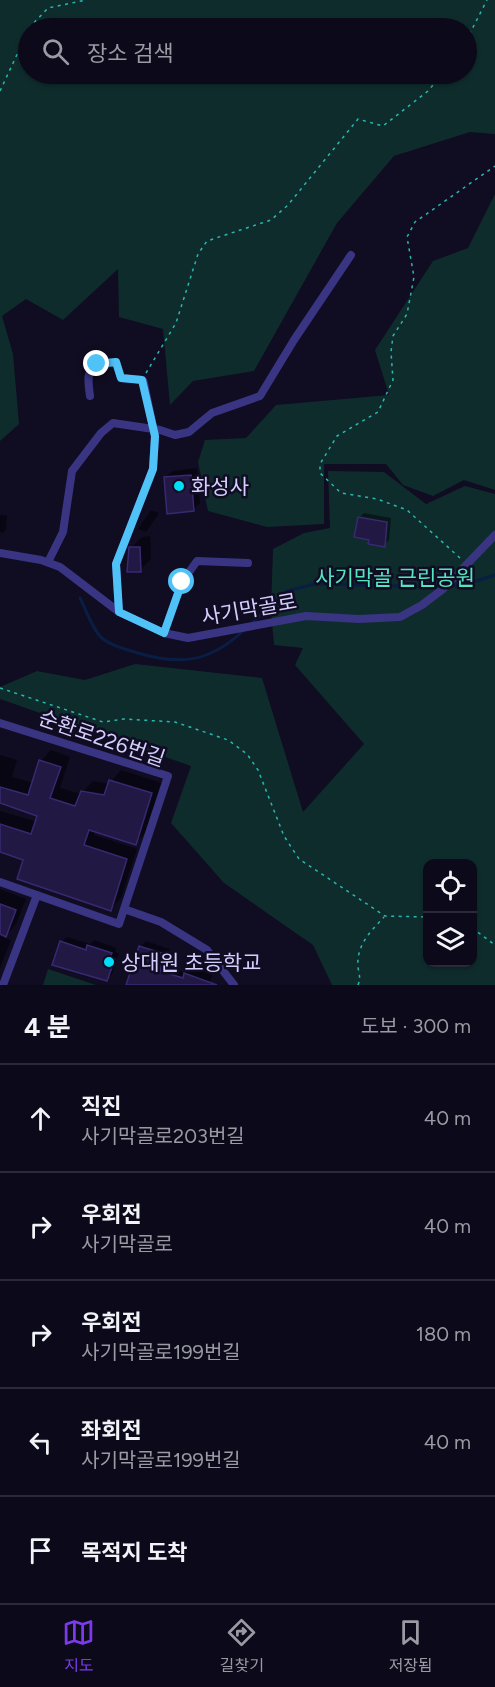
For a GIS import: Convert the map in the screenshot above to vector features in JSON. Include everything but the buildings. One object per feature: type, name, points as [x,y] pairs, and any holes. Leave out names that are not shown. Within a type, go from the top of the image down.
[{"type":"street","points":[[48,562],[63,532],[69,480],[78,462],[113,423],[156,429],[175,435],[189,432],[212,413],[260,396],[300,330],[351,255]]},
{"type":"street","points":[[90,396],[87,375],[97,364],[116,362],[121,378],[142,380],[156,429],[153,469],[116,564],[119,612]]},
{"type":"street","name":"사기막골로","points":[[0,553],[48,562],[60,567],[119,612],[164,633],[188,638],[306,616],[359,619],[400,617],[422,605],[443,589],[495,534]]},
{"type":"street","points":[[164,633],[182,582],[197,561],[248,563]]},
{"type":"street","name":"순환로226번길","points":[[0,723],[168,776],[124,909]]},
{"type":"street","points":[[0,882],[119,924],[124,909],[161,922],[207,950],[234,985]]},
{"type":"street","points":[[3,985],[37,895]]},
{"type":"path","points":[[39,18],[48,8],[86,0]]},
{"type":"path","points":[[477,20],[487,0]]},
{"type":"path","points":[[0,91],[18,53]]},
{"type":"path","points":[[142,380],[158,348],[176,323],[198,254],[207,241],[271,220],[288,205],[358,119],[383,126],[434,84]]},
{"type":"path","points":[[465,564],[407,510],[377,500],[341,493],[320,473],[320,465],[337,436],[378,412],[393,380],[391,352],[393,336],[407,314],[414,277],[407,237],[415,222],[495,166]]},
{"type":"path","points":[[0,688],[103,722],[124,719],[175,722],[228,740],[247,754],[258,770],[284,836],[299,859],[385,916],[423,917]]},
{"type":"path","points":[[358,985],[361,977],[358,965],[364,938],[385,916]]},
{"type":"path","points":[[477,932],[495,945]]},
{"type":"green space","points":[[0,0],[495,0],[495,134],[470,132],[394,156],[337,223],[254,371],[193,381],[170,405],[163,329],[119,317],[118,269],[63,320],[26,299],[2,316],[13,354],[19,424],[0,441]]},
{"type":"green space","points":[[495,194],[495,490],[464,480],[433,496],[403,485],[386,464],[324,464],[324,524],[267,527],[208,511],[198,462],[205,440],[246,438],[276,405],[389,395],[375,350],[433,261],[468,248]]},
{"type":"green space","name":"사기막골 근린공원","points":[[328,471],[384,472],[426,504],[465,486],[495,494],[495,985],[332,985],[313,945],[224,883],[171,823],[191,766],[0,699],[0,687],[37,671],[85,680],[135,664],[262,678],[303,812],[364,744],[295,665],[303,648],[274,645],[271,610],[273,549],[304,533],[330,528]]},
{"type":"green space","points":[[48,969],[96,985],[43,985]]},
{"type":"waterway","points":[[448,586],[461,586],[495,575]]},
{"type":"waterway","points":[[251,624],[287,591],[315,584],[441,587]]},
{"type":"waterway","points":[[80,598],[93,626],[103,639],[120,648],[154,657],[182,660],[207,655],[231,641],[244,630]]},
{"type":"place","name":"화성사","points":[[179,486]]},
{"type":"place","name":"상대원 초등학교","points":[[109,962]]},
{"type":"route","points":[[97,364],[116,362],[121,378],[142,380],[155,436],[153,469],[116,564],[119,612],[164,633],[182,582]]}]
